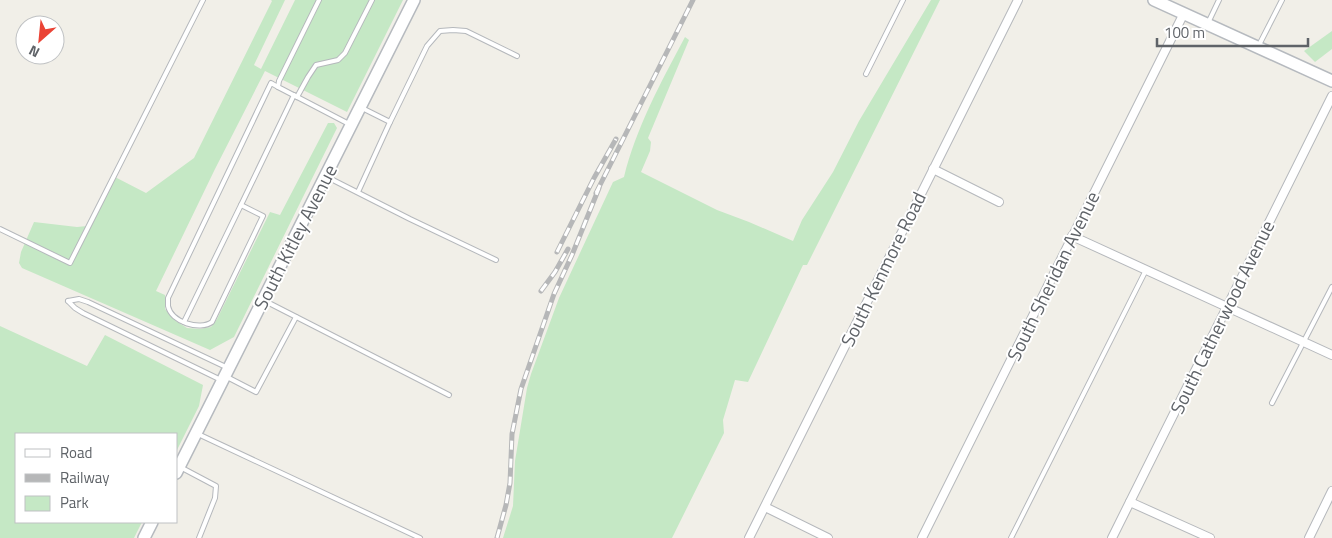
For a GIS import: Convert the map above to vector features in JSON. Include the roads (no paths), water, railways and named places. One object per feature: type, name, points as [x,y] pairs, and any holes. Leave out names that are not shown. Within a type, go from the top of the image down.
[{"type":"street","name":"South Kitley Avenue","points":[[178,470],[414,0]]},
{"type":"street","name":"South Kenmore Road","points":[[749,538],[1018,0]]},
{"type":"street","points":[[1154,0],[1332,81]]},
{"type":"street","name":"South Sheridan Avenue","points":[[922,538],[1184,13]]},
{"type":"street","name":"South Catherwood Avenue","points":[[1112,538],[1332,96]]},
{"type":"street","points":[[933,169],[999,202]]},
{"type":"street","points":[[1072,236],[1332,355]]},
{"type":"street","points":[[1309,538],[1332,491]]},
{"type":"street","points":[[1130,502],[1210,538]]},
{"type":"street","points":[[765,507],[828,538]]},
{"type":"street","points":[[144,538],[152,523]]},
{"type":"lane","points":[[0,229],[70,263],[203,0]]},
{"type":"lane","points":[[278,87],[279,81],[319,0]]},
{"type":"lane","points":[[184,322],[296,96],[316,65],[338,60],[345,53],[372,0]]},
{"type":"lane","points":[[866,74],[903,0]]},
{"type":"lane","points":[[1207,24],[1219,0]]},
{"type":"lane","points":[[1258,47],[1282,0]]},
{"type":"lane","points":[[358,192],[427,46],[440,31],[466,31],[516,56]]},
{"type":"lane","points":[[241,205],[264,216],[212,322],[207,326],[199,327],[180,320],[170,312],[168,298],[271,83],[351,125]]},
{"type":"lane","points":[[360,107],[390,122]]},
{"type":"lane","points":[[325,176],[496,260]]},
{"type":"lane","points":[[1011,538],[1146,270]]},
{"type":"lane","points":[[1272,403],[1332,287]]},
{"type":"lane","points":[[226,375],[83,312],[75,308],[68,301],[78,299],[88,302],[226,375],[256,392],[296,317]]},
{"type":"lane","points":[[263,300],[449,395]]},
{"type":"lane","points":[[196,434],[420,538]]},
{"type":"lane","points":[[178,470],[216,486],[215,498],[199,538]]},
{"type":"railway","points":[[596,193],[693,0]]},
{"type":"railway","points":[[557,252],[616,139]]},
{"type":"railway","points":[[497,538],[510,483],[512,434],[521,389],[554,294],[599,188]]},
{"type":"railway","points":[[541,291],[555,272],[568,249]]}]
